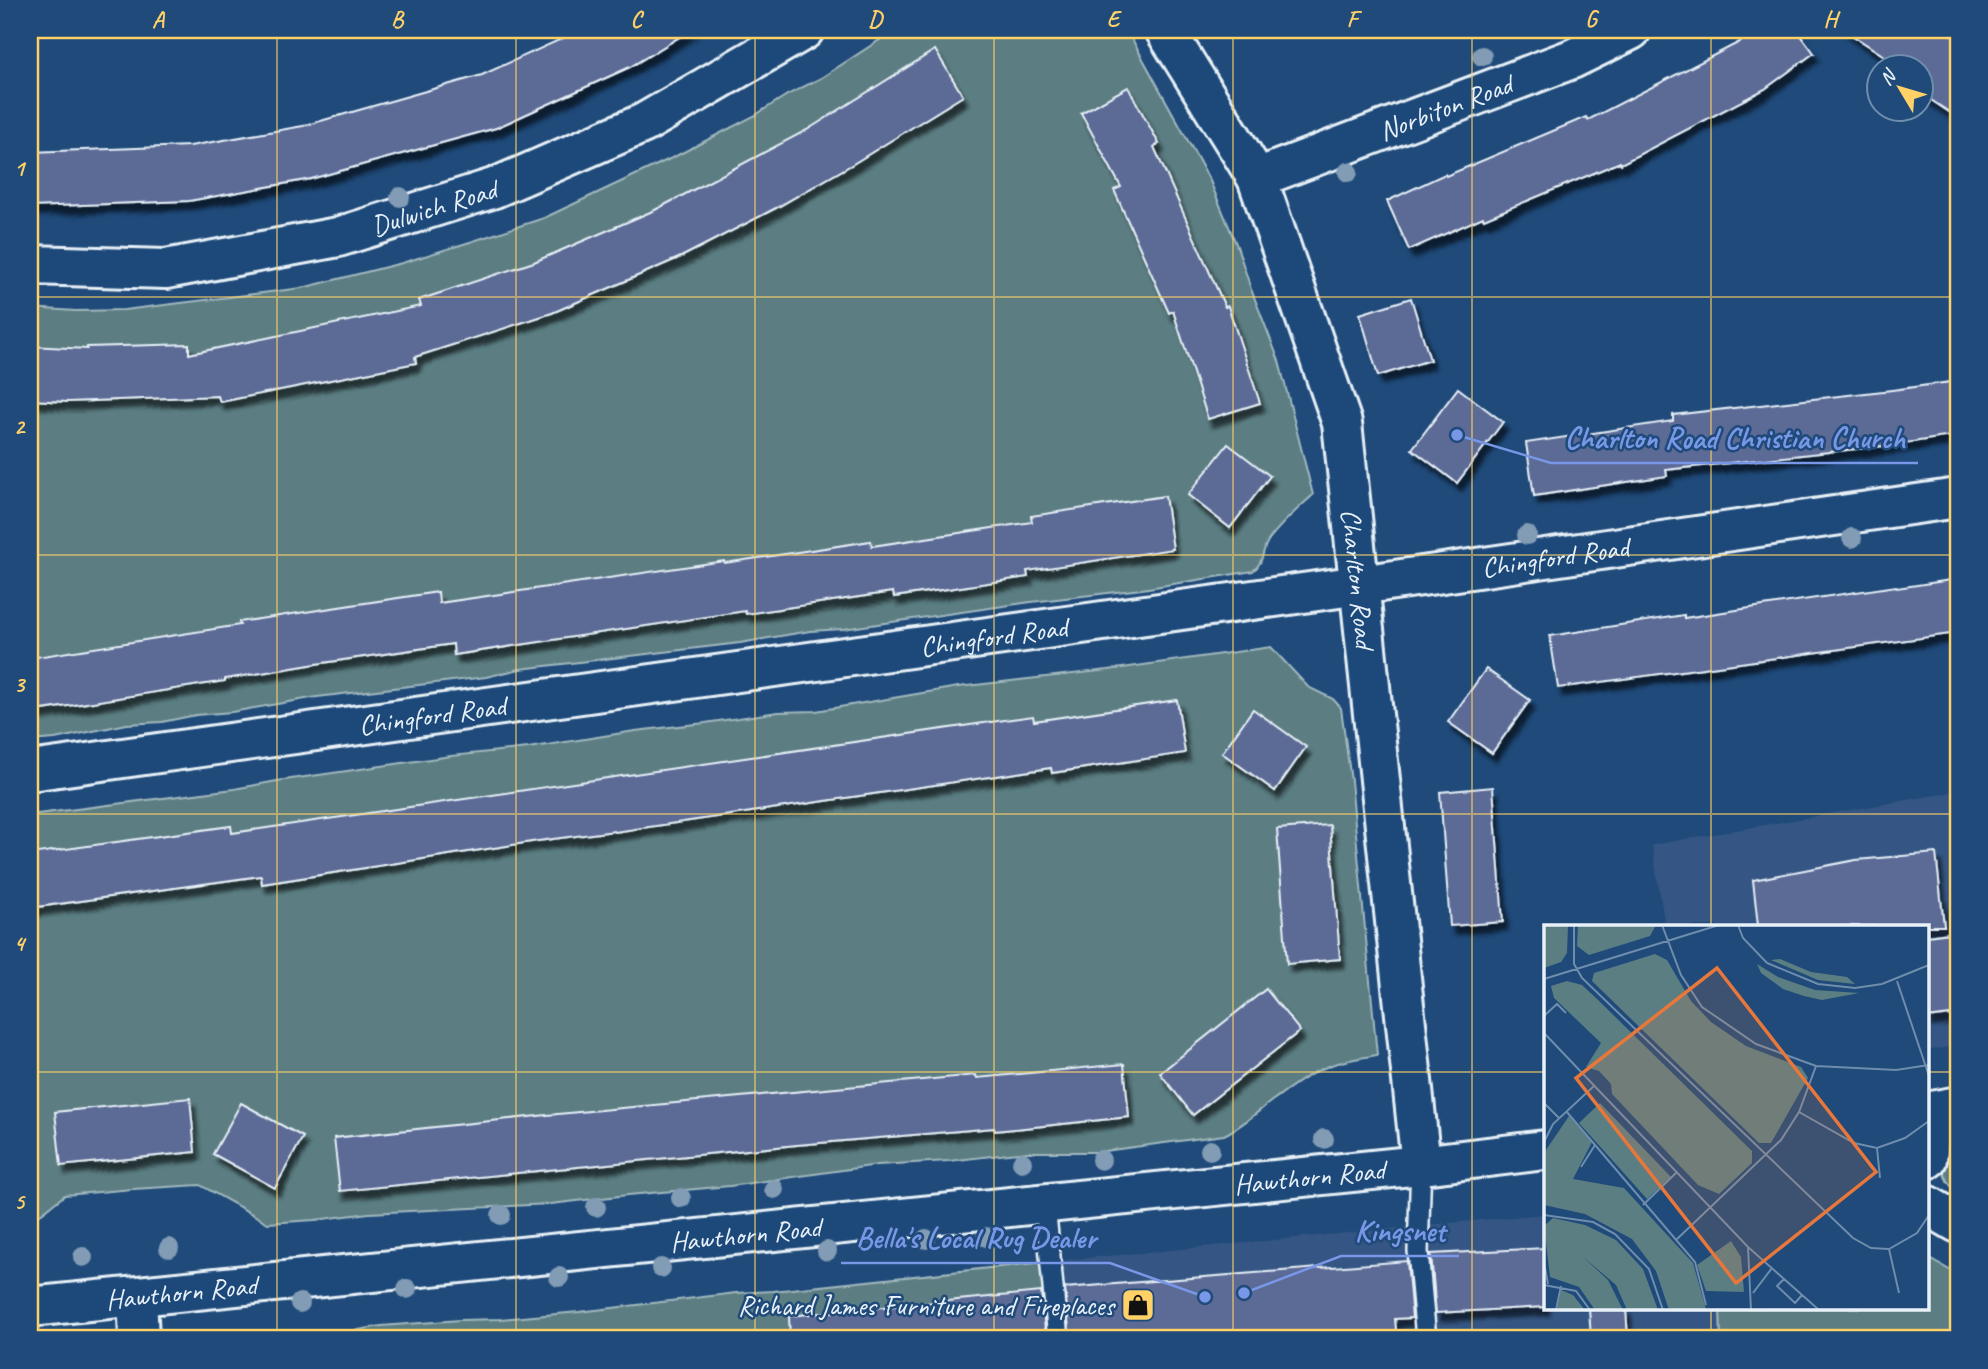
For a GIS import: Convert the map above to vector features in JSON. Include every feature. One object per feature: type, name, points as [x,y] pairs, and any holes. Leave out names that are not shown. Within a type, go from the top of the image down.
[{"type":"street","name":"Dulwich Road","points":[[30,265],[166,269],[338,237],[494,188],[644,123],[804,30]]},
{"type":"street","name":"Charlton Road","points":[[1165,30],[1257,178],[1342,423],[1421,1166]]},
{"type":"street","name":"Norbiton Road","points":[[1257,178],[1572,59],[1631,30]]},
{"type":"street","name":"Chingford Road","points":[[30,771],[1360,585],[1958,498]]},
{"type":"street","points":[[1928,1154],[1939,1110]]},
{"type":"street","name":"Hawthorn Road","points":[[30,1307],[1421,1166],[1544,1150]]},
{"type":"street","points":[[1928,1206],[1958,1223]]},
{"type":"street","points":[[138,1297],[139,1339]]},
{"type":"lane","points":[[1421,1166],[1418,1251],[1426,1339]]},
{"type":"lane","points":[[1045,1204],[1058,1339]]},
{"type":"shaded area","points":[[1958,791],[1958,1045],[1928,1051],[1928,925],[1665,925],[1652,845]]},
{"type":"shaded area","points":[[1544,1214],[1544,1310],[1725,1310],[1727,1339],[1053,1339],[1046,1262]]},
{"type":"green space","points":[[895,30],[1127,30],[1210,181],[1237,246],[1279,361],[1313,495],[1273,534],[1253,571],[1142,589],[843,629],[810,631],[740,643],[520,669],[486,677],[317,697],[162,722],[127,724],[55,739],[30,741],[30,308],[124,310],[302,288],[402,263],[470,242],[544,218],[676,156],[821,78]]},
{"type":"green space","points":[[1271,647],[1308,687],[1333,699],[1341,708],[1351,781],[1377,1055],[1341,1062],[1314,1073],[1224,1135],[1097,1152],[1027,1152],[949,1161],[878,1165],[730,1186],[551,1204],[369,1213],[268,1223],[200,1185],[133,1189],[65,1195],[30,1222],[30,815],[778,712],[816,711],[958,687],[1108,670]]},
{"type":"green space","points":[[1958,1140],[1958,1192],[1947,1181],[1944,1169],[1951,1142]]},
{"type":"green space","points":[[1928,1258],[1958,1275],[1958,1339],[1721,1339],[1720,1310],[1928,1310]]},
{"type":"green space","points":[[1046,1262],[1053,1339],[273,1339],[341,1333],[381,1326],[579,1312],[736,1293]]},
{"type":"building","points":[[581,30],[691,30],[630,67],[496,128],[311,179],[189,201],[30,207],[30,152],[190,146],[303,126],[482,75]]},
{"type":"building","points":[[1763,30],[1797,30],[1814,53],[1765,89],[1621,164],[1620,162],[1484,219],[1483,217],[1409,250],[1387,201],[1445,174],[1446,176],[1586,117],[1588,120]]},
{"type":"building","points":[[1844,30],[1943,30],[1958,40],[1958,118],[1936,103],[1936,52],[1878,52]]},
{"type":"building","points":[[935,50],[963,96],[776,208],[681,257],[552,313],[415,357],[416,363],[220,402],[218,396],[68,402],[30,400],[30,346],[87,349],[189,344],[189,354],[421,306],[419,300],[534,262],[655,210],[807,130]]},
{"type":"building","points":[[1128,87],[1159,144],[1154,147],[1225,307],[1228,306],[1260,403],[1208,419],[1173,311],[1169,313],[1114,190],[1121,187],[1081,113]]},
{"type":"building","points":[[1411,298],[1430,360],[1378,376],[1360,314]]},
{"type":"building","points":[[1958,381],[1958,435],[1893,445],[1666,470],[1667,476],[1534,496],[1526,443],[1673,421],[1673,415]]},
{"type":"building","points":[[1458,388],[1503,422],[1457,483],[1412,449]]},
{"type":"building","points":[[1228,444],[1270,476],[1230,528],[1188,495]]},
{"type":"building","points":[[1165,496],[1173,549],[1027,571],[1028,577],[894,597],[893,592],[746,614],[745,611],[454,655],[453,644],[30,712],[30,658],[240,625],[239,622],[438,592],[439,603],[871,541],[872,546],[1032,522],[1031,516]]},
{"type":"building","points":[[1958,579],[1958,633],[1558,688],[1550,636],[1684,615],[1684,618]]},
{"type":"building","points":[[1486,669],[1530,700],[1492,753],[1448,722]]},
{"type":"building","points":[[1177,700],[1185,753],[1052,773],[1051,768],[538,841],[262,884],[261,876],[30,908],[30,854],[231,826],[232,833],[1033,716],[1034,721]]},
{"type":"building","points":[[1253,709],[1306,747],[1275,791],[1222,753]]},
{"type":"building","points":[[1493,787],[1503,922],[1450,926],[1440,792]]},
{"type":"building","points":[[1330,825],[1340,959],[1287,964],[1277,829]]},
{"type":"building","points":[[1936,853],[1944,926],[1758,925],[1753,880],[1856,860]]},
{"type":"building","points":[[1958,932],[1958,1014],[1928,1018],[1928,936]]},
{"type":"building","points":[[1266,989],[1300,1031],[1193,1115],[1160,1073]]},
{"type":"building","points":[[1124,1064],[1129,1117],[995,1131],[994,1128],[797,1145],[340,1191],[334,1138],[547,1115]]},
{"type":"building","points":[[190,1098],[195,1152],[61,1166],[55,1112]]},
{"type":"building","points":[[241,1103],[303,1137],[275,1188],[213,1154]]},
{"type":"building","points":[[1544,1248],[1544,1307],[1436,1313],[1431,1254]]},
{"type":"building","points":[[1407,1261],[1412,1318],[1395,1319],[1397,1339],[1070,1339],[1065,1288]]},
{"type":"building","points":[[1041,1292],[1046,1339],[790,1339],[789,1316]]},
{"type":"building","points":[[1589,1310],[1626,1310],[1628,1339],[1591,1339]]},
{"type":"place","name":"Charlton Road Christian Church","points":[[1457,435]]},
{"type":"place","name":"Kingsnet","points":[[1244,1293]]},
{"type":"place","name":"Bella's Local Rug Dealer","points":[[1205,1297]]},
{"type":"place","name":"Richard James Furniture and Fireplaces","points":[[1138,1305]]}]
